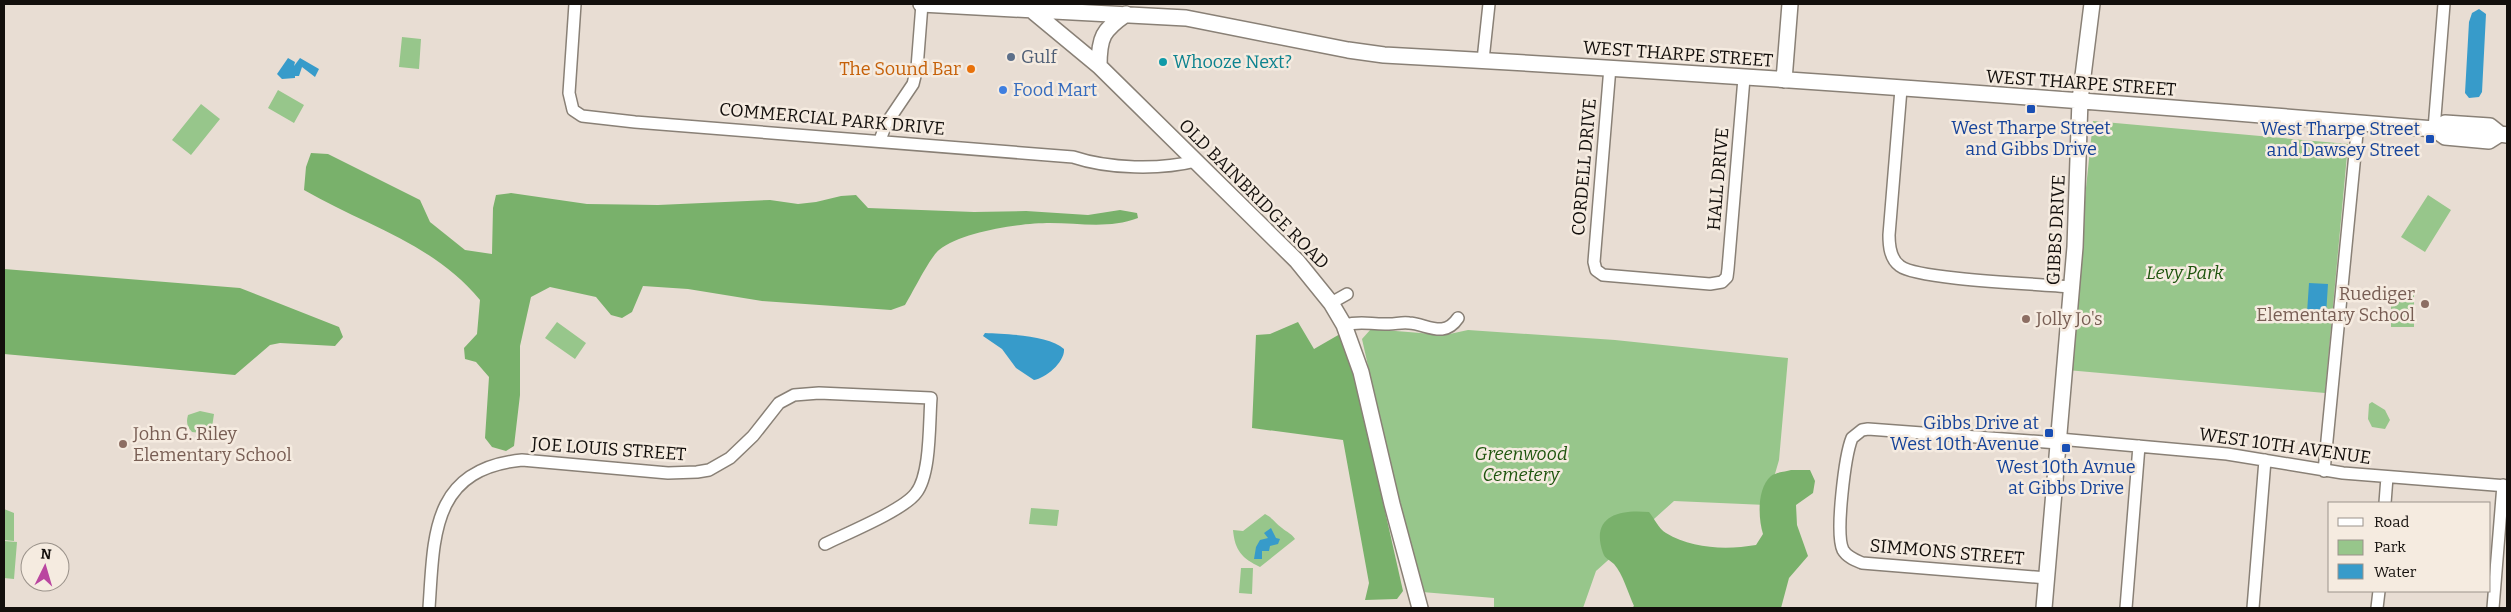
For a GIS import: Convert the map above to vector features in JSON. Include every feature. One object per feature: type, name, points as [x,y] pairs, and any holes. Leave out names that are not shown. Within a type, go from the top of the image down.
[{"type":"main road","name":"WEST THARPE STREET","points":[[922,4],[1026,7],[1210,22],[1348,50],[2080,100],[2434,129],[2445,138],[2489,141],[2504,134]]},
{"type":"main road","points":[[1784,80],[1790,4]]},
{"type":"main road","name":"GIBBS DRIVE","points":[[2044,608],[2075,247],[2080,100],[2092,4]]},
{"type":"main road","name":"OLD BAINBRIDGE ROAD","points":[[1026,7],[1099,66],[1297,261],[1331,303],[1344,325],[1361,372],[1392,504],[1420,608]]},
{"type":"main road","points":[[1099,66],[1101,38],[1108,26],[1126,14]]},
{"type":"street","name":"COMMERCIAL PARK DRIVE","points":[[575,4],[569,94],[573,110],[582,116],[635,122],[880,140],[1073,157],[1092,163],[1171,167],[1196,161]]},
{"type":"street","points":[[880,140],[886,124],[913,84],[917,68],[922,4]]},
{"type":"street","points":[[1483,60],[1489,4]]},
{"type":"street","points":[[2434,129],[2444,4]]},
{"type":"street","name":"CORDELL DRIVE","points":[[1610,67],[1594,262],[1596,270],[1603,275],[1710,284],[1722,282]]},
{"type":"street","name":"HALL DRIVE","points":[[1722,282],[1727,277],[1728,269],[1744,78]]},
{"type":"street","points":[[1901,89],[1889,235],[1891,253],[1899,266],[1913,273],[1937,276],[2072,287]]},
{"type":"street","points":[[2324,471],[2358,123]]},
{"type":"street","points":[[1331,303],[1347,294]]},
{"type":"street","points":[[1344,325],[1365,321],[1390,324],[1410,323],[1434,330],[1448,328],[1458,318]]},
{"type":"street","name":"JOE LOUIS STREET","points":[[429,608],[436,534],[443,508],[458,487],[483,469],[522,460],[668,473],[697,472],[709,470],[730,458],[753,436],[780,403],[794,395],[819,393],[931,398],[924,473],[917,493],[902,505],[825,544]]},
{"type":"street","name":"WEST 10TH AVENUE","points":[[1848,555],[1840,541],[1844,473],[1848,446],[1852,438],[1868,429],[2139,446],[2227,454],[2324,471],[2505,486]]},
{"type":"street","points":[[2126,608],[2139,446]]},
{"type":"street","points":[[2253,608],[2265,460]]},
{"type":"street","points":[[2385,502],[2387,476]]},
{"type":"street","points":[[2493,608],[2505,486]]},
{"type":"street","name":"SIMMONS STREET","points":[[1848,555],[1862,563],[2047,578]]},
{"type":"street","points":[[2377,608],[2378,592]]},
{"type":"green space","points":[[402,37],[421,39],[419,69],[399,67]]},
{"type":"green space","points":[[278,90],[304,105],[294,123],[268,108]]},
{"type":"green space","points":[[201,104],[220,119],[191,155],[172,140]]},
{"type":"green space","name":"Levy Park","points":[[2093,121],[2348,144],[2325,393],[2067,370]]},
{"type":"green space","points":[[311,153],[328,154],[420,200],[430,222],[465,250],[492,254],[493,208],[496,195],[511,193],[587,204],[658,205],[770,200],[798,204],[856,195],[868,208],[974,212],[1026,211],[1088,215],[1120,210],[1137,213],[1138,218],[1094,225],[1050,223],[1024,225],[993,229],[962,238],[949,243],[935,254],[905,305],[891,310],[762,301],[688,289],[643,286],[632,312],[622,318],[611,315],[596,297],[550,287],[531,297],[520,346],[520,395],[514,446],[506,451],[492,447],[485,438],[489,377],[476,362],[465,359],[464,348],[477,334],[480,300],[461,280],[420,250],[304,190],[306,167]]},
{"type":"green space","points":[[2428,195],[2451,210],[2425,252],[2401,237]]},
{"type":"green space","points":[[4,269],[240,288],[339,327],[343,337],[335,346],[280,343],[270,345],[235,375],[4,354]]},
{"type":"green space","points":[[2391,295],[2414,295],[2414,327],[2391,327]]},
{"type":"green space","points":[[557,322],[586,343],[575,359],[545,338]]},
{"type":"green space","points":[[1298,322],[1314,349],[1340,334],[1354,373],[1403,591],[1397,599],[1365,600],[1369,583],[1343,440],[1252,428],[1256,335],[1270,334]]},
{"type":"green space","name":"Greenwood Cemetery","points":[[1371,329],[1445,335],[1468,330],[1615,340],[1788,358],[1779,460],[1766,505],[1674,501],[1596,571],[1583,608],[1494,608],[1494,598],[1422,592],[1404,527],[1362,339]]},
{"type":"green space","points":[[2372,402],[2385,410],[2390,420],[2385,429],[2372,427],[2368,419],[2369,404]]},
{"type":"green space","points":[[200,411],[214,414],[211,434],[192,432],[188,426],[188,415]]},
{"type":"green space","points":[[1791,470],[1810,470],[1815,481],[1813,493],[1796,505],[1797,525],[1808,556],[1789,578],[1781,608],[1632,608],[1634,606],[1620,573],[1603,553],[1600,531],[1604,523],[1618,514],[1638,511],[1649,512],[1663,531],[1687,542],[1722,548],[1756,545],[1763,534],[1760,520],[1760,503],[1766,481],[1773,475]]},
{"type":"green space","points":[[1031,508],[1059,510],[1057,526],[1029,524]]},
{"type":"green space","points":[[4,509],[14,513],[14,541],[4,540]]},
{"type":"green space","points":[[1265,514],[1295,539],[1260,567],[1240,553],[1233,530],[1243,531]]},
{"type":"green space","points":[[4,541],[17,542],[14,579],[4,578]]},
{"type":"green space","points":[[1241,568],[1253,568],[1252,594],[1239,593]]},
{"type":"water","points":[[2479,9],[2486,14],[2482,92],[2479,97],[2469,98],[2465,93],[2469,22],[2472,13]]},
{"type":"water","points":[[288,58],[295,62],[294,66],[300,58],[319,69],[315,77],[302,67],[299,76],[282,79],[277,74]]},
{"type":"water","points":[[2309,283],[2328,284],[2326,315],[2307,313]]},
{"type":"water","points":[[985,333],[1038,338],[1057,344],[1064,349],[1063,354],[1054,369],[1039,379],[1034,380],[1016,368],[1002,349],[983,336]]},
{"type":"water","points":[[1271,528],[1276,538],[1280,539],[1278,544],[1270,546],[1269,551],[1262,551],[1262,559],[1254,559],[1256,547],[1260,540],[1268,538],[1264,533]]},
{"type":"place","name":"Gulf","points":[[1011,57]]},
{"type":"place","name":"Whooze Next?","points":[[1163,62]]},
{"type":"place","name":"The Sound Bar","points":[[971,69]]},
{"type":"place","name":"Food Mart","points":[[1003,90]]},
{"type":"place","name":"West Tharpe Street and Gibbs Drive","points":[[2031,109]]},
{"type":"place","name":"West Tharpe Street and Dawsey Street","points":[[2430,139]]},
{"type":"place","name":"Ruediger Elementary School","points":[[2425,304]]},
{"type":"place","name":"Jolly Jo's","points":[[2026,319]]},
{"type":"place","name":"Gibbs Drive at West 10th Avenue","points":[[2049,433]]},
{"type":"place","name":"John G. Riley Elementary School","points":[[123,444]]},
{"type":"place","name":"West 10th Avnue at Gibbs Drive","points":[[2066,448]]}]
